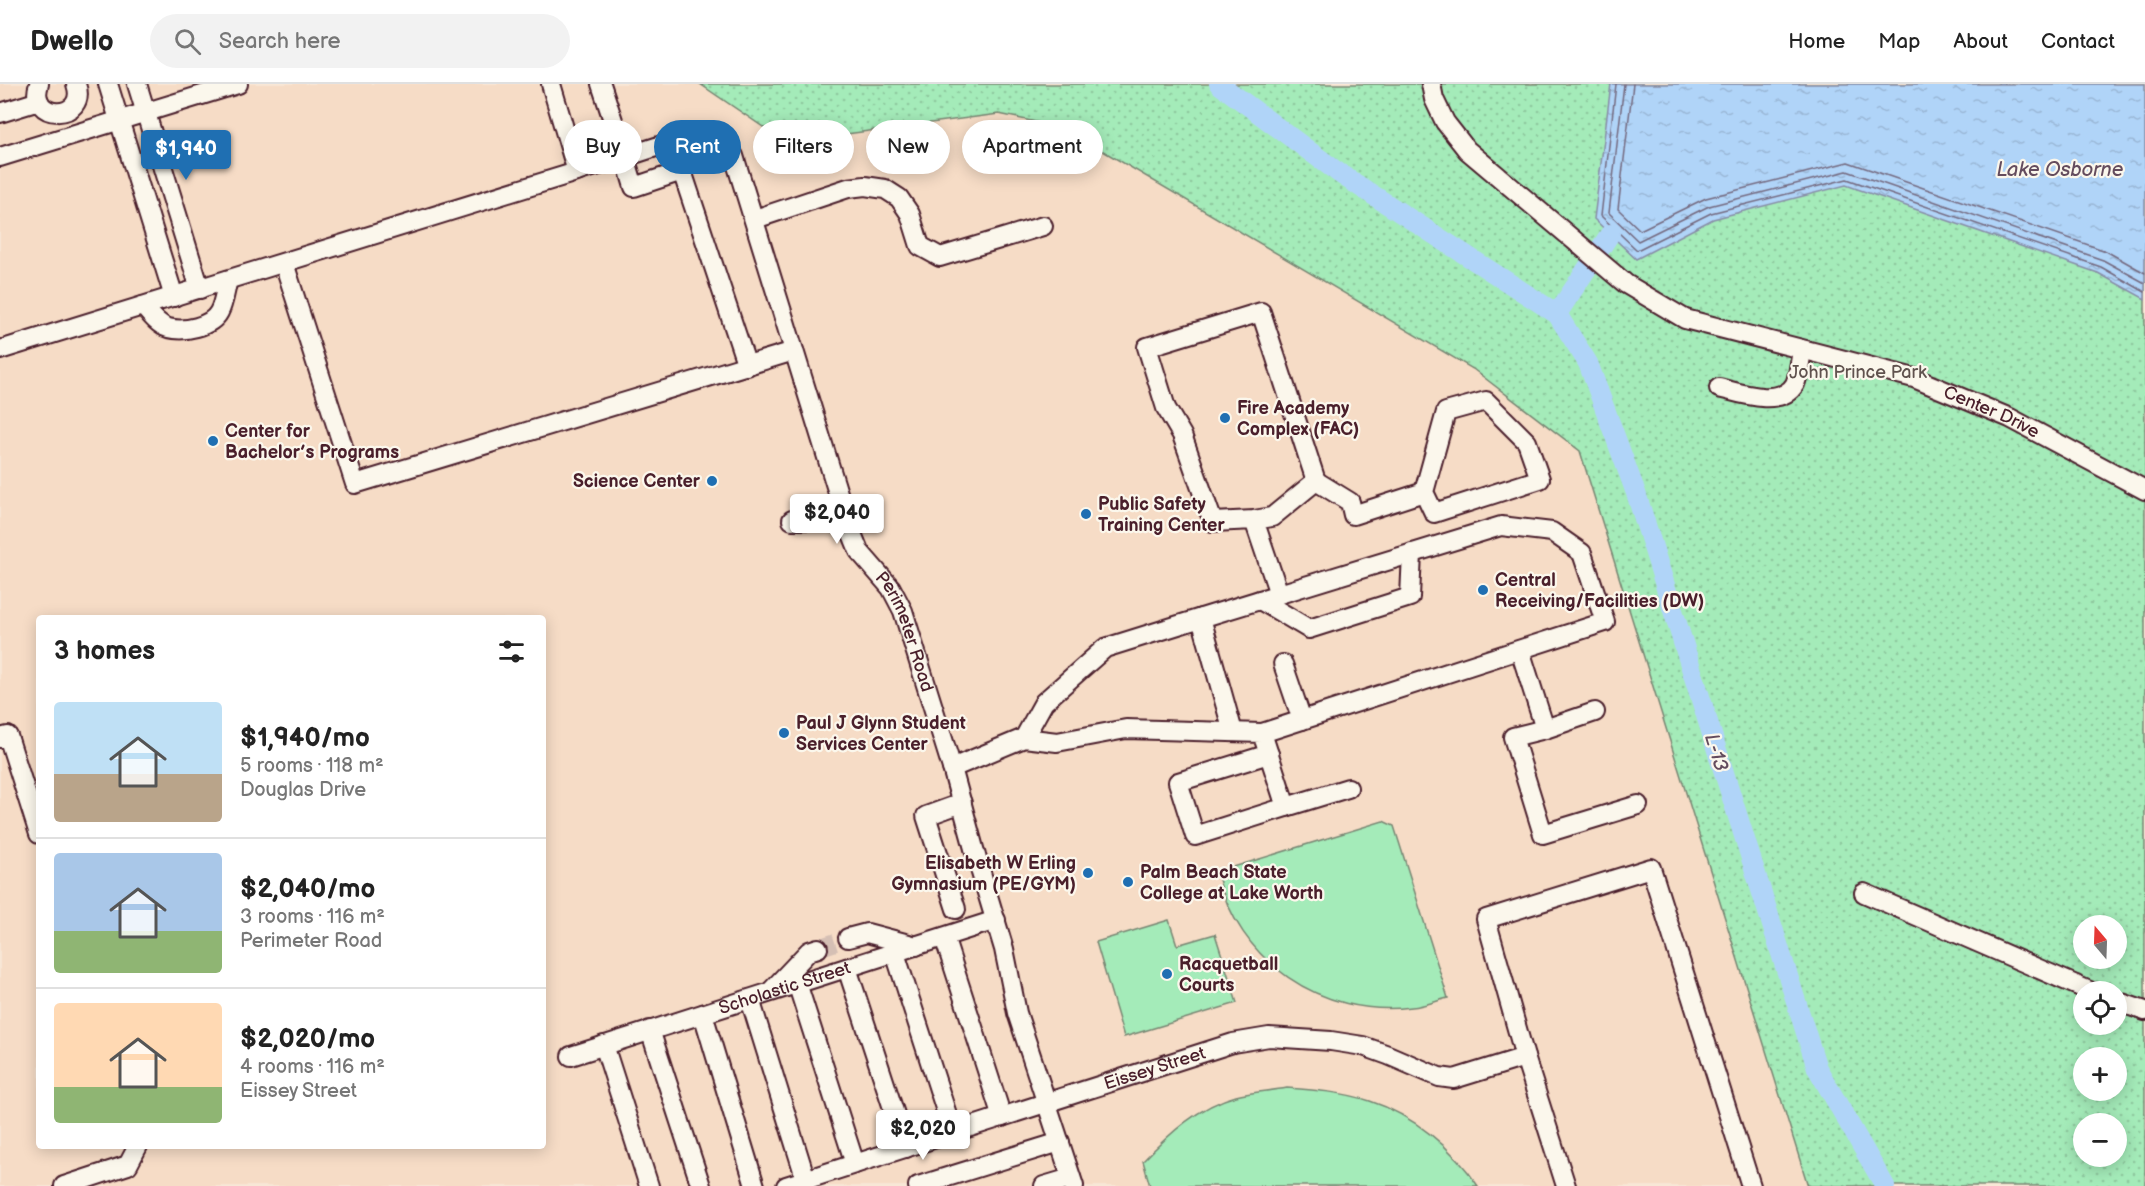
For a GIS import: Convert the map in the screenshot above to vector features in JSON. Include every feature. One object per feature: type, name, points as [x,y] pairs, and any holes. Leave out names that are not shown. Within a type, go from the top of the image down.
[{"type":"street","points":[[0,113],[39,92],[48,111],[68,110],[76,101],[78,94],[76,84]]},
{"type":"street","points":[[108,84],[174,297]]},
{"type":"street","points":[[137,84],[200,289]]},
{"type":"street","points":[[0,157],[238,84]]},
{"type":"street","points":[[551,84],[564,126]]},
{"type":"street","points":[[602,84],[613,120]]},
{"type":"street","name":"Center Drive","points":[[1431,84],[1434,99],[1445,122],[1467,150],[1626,284],[1685,319],[1914,378],[2010,418],[2145,490]]},
{"type":"street","name":"Perimeter Road","points":[[642,151],[699,133],[718,137],[734,156],[846,519],[859,550],[891,588],[903,611],[996,920],[1017,1013],[1072,1182]]},
{"type":"street","points":[[630,174],[634,187],[682,171],[747,366]]},
{"type":"street","name":"Perimeter Road","points":[[0,350],[572,174]]},
{"type":"street","points":[[755,219],[848,188],[866,186],[885,189],[899,198],[910,214],[920,246],[940,257],[1043,226]]},
{"type":"street","points":[[284,263],[355,484],[794,351]]},
{"type":"street","points":[[143,306],[159,323],[168,328],[187,328],[208,323],[218,314],[228,280]]},
{"type":"street","points":[[1316,481],[1272,517],[1213,522],[1182,435],[1166,408],[1147,347],[1261,312],[1316,481],[1350,502],[1353,515],[1424,492]]},
{"type":"street","points":[[1719,388],[1766,399],[1786,392],[1795,384],[1802,351]]},
{"type":"street","points":[[1486,400],[1527,442],[1540,479],[1434,513],[1424,492],[1446,412],[1486,400]]},
{"type":"street","points":[[792,520],[846,519]]},
{"type":"street","points":[[1254,520],[1279,594]]},
{"type":"street","points":[[952,768],[1024,738],[1057,742],[1126,729],[1262,733],[1605,622],[1582,553],[1552,532],[1501,526],[1105,648],[1044,702],[1024,738]]},
{"type":"street","points":[[1260,600],[1309,629],[1410,597],[1412,553]]},
{"type":"street","points":[[1201,618],[1233,732]]},
{"type":"street","points":[[1520,650],[1545,729]]},
{"type":"street","points":[[1283,664],[1302,720]]},
{"type":"street","points":[[1595,712],[1513,737],[1543,834],[1638,805]]},
{"type":"street","points":[[1262,733],[1286,807]]},
{"type":"street","points":[[4,737],[36,826]]},
{"type":"street","points":[[1269,754],[1178,782],[1195,836],[1348,788]]},
{"type":"street","points":[[956,909],[926,816],[962,803]]},
{"type":"street","points":[[1566,1186],[1485,919],[1651,868],[1751,1186]]},
{"type":"street","points":[[1864,893],[2073,984]]},
{"type":"street","name":"Scholastic Street","points":[[571,1056],[996,920]]},
{"type":"street","points":[[848,938],[867,933],[916,946]]},
{"type":"street","points":[[944,937],[1002,1117]]},
{"type":"street","points":[[770,992],[809,951],[818,948]]},
{"type":"street","points":[[895,953],[953,1132]]},
{"type":"street","points":[[847,968],[906,1148]]},
{"type":"street","points":[[797,983],[855,1164]]},
{"type":"street","points":[[750,999],[806,1180]]},
{"type":"street","points":[[2127,1005],[2145,1011]]},
{"type":"street","points":[[703,1014],[755,1186]]},
{"type":"street","points":[[650,1030],[701,1186]]},
{"type":"street","name":"Eissey Street","points":[[786,1186],[1233,1043],[1269,1037],[1331,1041],[1363,1046],[1439,1077],[1454,1079],[1525,1057]]},
{"type":"street","points":[[604,1045],[649,1186]]},
{"type":"street","points":[[918,1186],[1060,1142]]},
{"type":"street","points":[[64,1186],[111,1179],[128,1166],[136,1149]]},
{"type":"street","points":[[1044,1186],[1072,1182]]},
{"type":"shaded area","name":"Palm Beach State College at Lake Worth","points":[[0,84],[700,84],[753,120],[753,174],[854,174],[854,133],[866,131],[866,174],[950,174],[950,120],[999,114],[1027,120],[962,120],[962,174],[1103,174],[1103,151],[1473,369],[1580,451],[1808,1186],[0,1186]]},
{"type":"green space","name":"John Prince Park","points":[[700,84],[2145,84],[2145,1186],[1808,1186],[1580,451],[1473,369],[1103,151],[1103,120],[1027,120],[999,114],[950,120],[866,120],[866,131],[854,133],[854,120],[753,120]]},
{"type":"green space","points":[[1383,821],[1394,826],[1448,998],[1426,1005],[1379,1008],[1346,1003],[1316,993],[1288,977],[1264,957],[1243,932],[1227,904],[1217,872]]},
{"type":"green space","name":"Racquetball Courts","points":[[1169,920],[1177,945],[1215,934],[1237,1003],[1124,1037],[1096,942]]},
{"type":"green space","points":[[1287,1088],[1350,1095],[1402,1115],[1445,1147],[1478,1186],[1150,1186],[1143,1161],[1185,1122],[1210,1107],[1236,1096]]},
{"type":"water","name":"Lake Osborne","points":[[1611,84],[2145,84],[2145,299],[2098,273],[1846,185],[1713,219],[1636,259],[1594,219]]},
{"type":"waterway","name":"L-13","points":[[1219,84],[1339,173],[1557,314],[1588,363],[1636,493],[1817,1068],[1885,1186]]},
{"type":"waterway","points":[[1557,314],[1610,234]]},
{"type":"tunnel","points":[[818,948],[848,938]]},
{"type":"place","name":"Fire Academy Complex (FAC)","points":[[1225,418]]},
{"type":"place","name":"Center for Bachelor’s Programs","points":[[213,441]]},
{"type":"place","name":"Science Center","points":[[712,481]]},
{"type":"place","name":"Public Safety Training Center","points":[[1086,514]]},
{"type":"place","name":"Central Receiving/Facilities (DW)","points":[[1483,590]]},
{"type":"place","name":"Paul J Glynn Student Services Center","points":[[784,733]]},
{"type":"place","name":"Elisabeth W Erling Gymnasium (PE/GYM)","points":[[1088,873]]},
{"type":"place","name":"Palm Beach State College at Lake Worth","points":[[1128,882]]},
{"type":"place","name":"Racquetball Courts","points":[[1167,974]]}]
